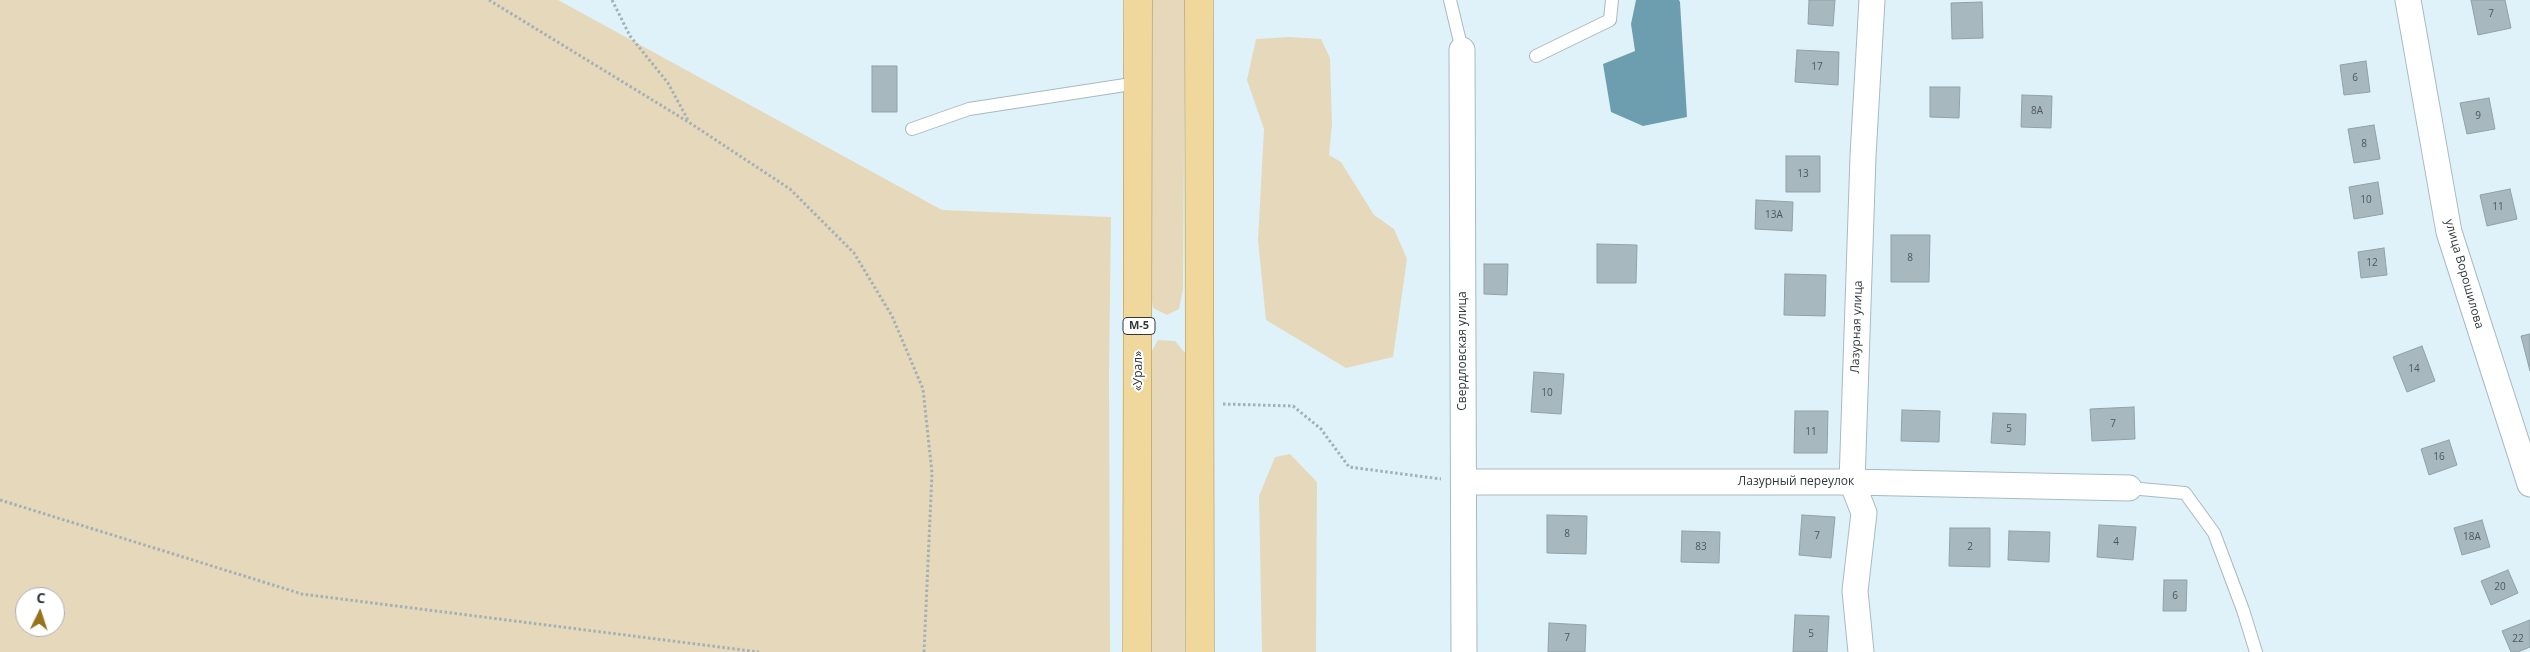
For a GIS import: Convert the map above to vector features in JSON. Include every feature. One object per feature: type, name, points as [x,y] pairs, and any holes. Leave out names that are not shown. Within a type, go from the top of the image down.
[{"type":"main road","name":"«Урал»","points":[[1137,652],[1138,0]]},
{"type":"main road","points":[[1199,0],[1200,652]]},
{"type":"street","name":"Лазурная улица","points":[[1861,652],[1855,592],[1864,513],[1852,482],[1863,156],[1872,0]]},
{"type":"street","name":"улица Ворошилова","points":[[2408,0],[2449,232],[2530,484]]},
{"type":"street","name":"Свердловская улица","points":[[1462,50],[1464,652]]},
{"type":"street","name":"Лазурный переулок","points":[[1464,482],[1852,482],[2129,488]]},
{"type":"lane","points":[[1450,0],[1462,50]]},
{"type":"lane","points":[[1536,56],[1610,20],[1612,0]]},
{"type":"lane","points":[[912,129],[969,109],[1138,83]]},
{"type":"lane","points":[[2129,488],[2186,493],[2214,533],[2244,610],[2256,652]]},
{"type":"path","points":[[489,0],[690,123],[790,189],[854,254],[892,316],[923,389],[932,473],[924,652]]},
{"type":"path","points":[[612,0],[630,36],[668,83],[690,123]]},
{"type":"path","points":[[1199,404],[1293,406],[1321,429],[1349,467],[1464,482]]},
{"type":"path","points":[[0,500],[302,594],[759,652]]},
{"type":"shaded area","points":[[0,0],[558,0],[942,210],[1111,217],[1109,374],[1110,652],[0,652]]},
{"type":"shaded area","points":[[1151,0],[1185,0],[1183,289],[1179,309],[1167,315],[1153,308],[1150,286]]},
{"type":"shaded area","points":[[1289,37],[1321,39],[1330,58],[1332,124],[1329,155],[1341,162],[1374,215],[1394,229],[1407,259],[1393,357],[1346,368],[1266,320],[1258,240],[1264,129],[1247,80],[1256,39]]},
{"type":"shaded area","points":[[1158,340],[1175,341],[1185,353],[1185,652],[1150,652],[1150,354]]},
{"type":"shaded area","points":[[1290,454],[1317,482],[1316,652],[1262,652],[1259,496],[1275,457]]},
{"type":"water","points":[[1636,0],[1679,0],[1680,2],[1687,117],[1643,126],[1611,112],[1603,64],[1635,51],[1631,24]]},
{"type":"building","points":[[1809,0],[1835,0],[1833,26],[1808,24]]},
{"type":"building","points":[[2471,0],[2505,0],[2511,28],[2478,35]]},
{"type":"building","points":[[1982,2],[1983,38],[1952,39],[1951,3]]},
{"type":"building","points":[[1797,50],[1839,52],[1838,85],[1795,82]]},
{"type":"building","points":[[2366,61],[2370,92],[2344,95],[2340,65]]},
{"type":"building","points":[[872,66],[897,66],[897,112],[872,112]]},
{"type":"building","points":[[1930,87],[1960,87],[1959,118],[1930,117]]},
{"type":"building","points":[[2022,95],[2052,96],[2051,128],[2021,127]]},
{"type":"building","points":[[2489,98],[2495,129],[2467,134],[2460,103]]},
{"type":"building","points":[[2374,125],[2380,159],[2354,163],[2348,129]]},
{"type":"building","points":[[1786,156],[1820,156],[1820,192],[1786,192]]},
{"type":"building","points":[[2378,182],[2383,214],[2354,219],[2349,187]]},
{"type":"building","points":[[2510,189],[2517,219],[2487,226],[2480,195]]},
{"type":"building","points":[[1756,200],[1793,202],[1792,231],[1755,229]]},
{"type":"building","points":[[1891,235],[1930,235],[1929,282],[1891,282]]},
{"type":"building","points":[[1597,244],[1637,245],[1636,283],[1597,283]]},
{"type":"building","points":[[2384,248],[2387,275],[2361,278],[2358,252]]},
{"type":"building","points":[[1484,264],[1508,264],[1507,295],[1484,294]]},
{"type":"building","points":[[1785,274],[1826,275],[1825,316],[1784,315]]},
{"type":"building","points":[[2530,334],[2530,371],[2521,336]]},
{"type":"building","points":[[2422,346],[2435,381],[2407,392],[2393,357]]},
{"type":"building","points":[[1534,372],[1564,374],[1561,414],[1531,412]]},
{"type":"building","points":[[2134,407],[2135,439],[2092,441],[2090,409]]},
{"type":"building","points":[[1902,410],[1940,411],[1939,442],[1901,441]]},
{"type":"building","points":[[1795,411],[1828,411],[1827,453],[1794,453]]},
{"type":"building","points":[[1993,413],[2026,414],[2025,445],[1991,443]]},
{"type":"building","points":[[2449,440],[2457,465],[2429,475],[2421,449]]},
{"type":"building","points":[[1547,515],[1587,516],[1586,554],[1547,553]]},
{"type":"building","points":[[1802,515],[1835,517],[1831,558],[1799,555]]},
{"type":"building","points":[[2482,520],[2490,547],[2462,555],[2454,528]]},
{"type":"building","points":[[2099,525],[2136,527],[2133,560],[2097,557]]},
{"type":"building","points":[[1950,528],[1990,528],[1990,567],[1949,566]]},
{"type":"building","points":[[1682,531],[1720,532],[1719,563],[1681,562]]},
{"type":"building","points":[[2009,531],[2050,532],[2049,562],[2008,560]]},
{"type":"building","points":[[2508,570],[2518,593],[2491,605],[2481,581]]},
{"type":"building","points":[[2164,580],[2187,580],[2186,611],[2163,611]]},
{"type":"building","points":[[1795,615],[1829,616],[1827,652],[1793,652]]},
{"type":"building","points":[[2530,620],[2530,647],[2518,652],[2511,652],[2502,631]]},
{"type":"building","points":[[1549,623],[1586,625],[1585,652],[1548,652]]}]
